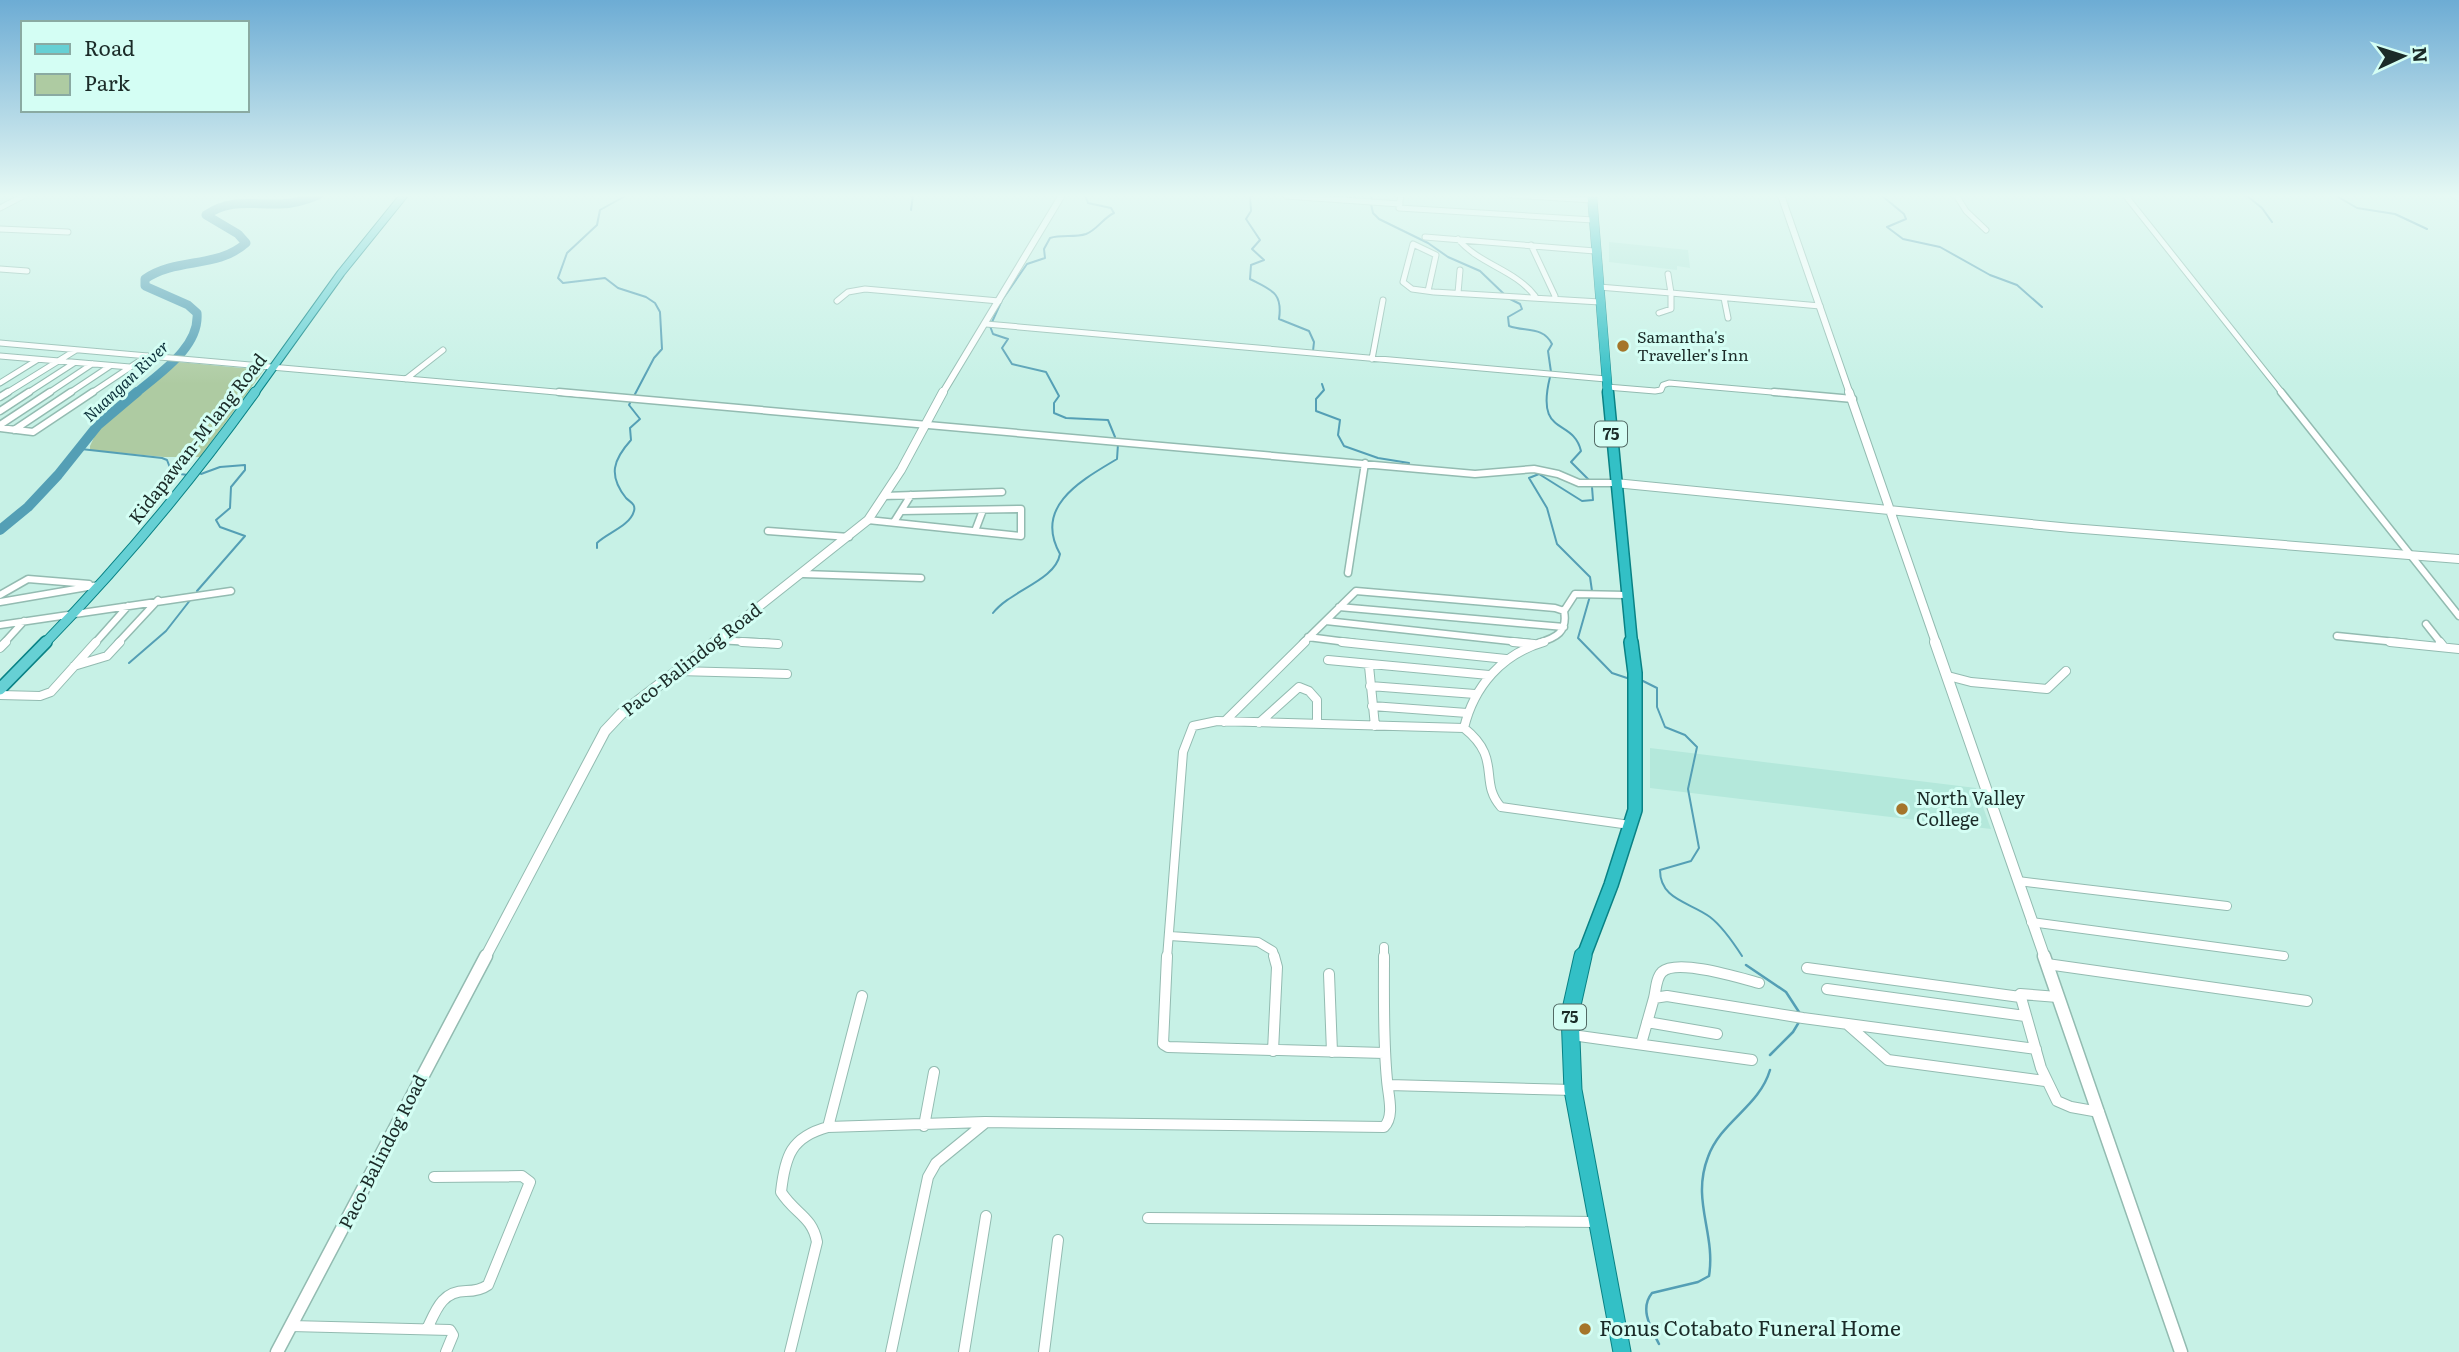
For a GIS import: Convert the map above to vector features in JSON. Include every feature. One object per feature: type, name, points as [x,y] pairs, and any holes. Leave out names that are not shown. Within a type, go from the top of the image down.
[{"type":"highway","name":"75","points":[[1596,258],[1635,680],[1637,781],[1635,810],[1611,885],[1576,978],[1570,1014],[1573,1090],[1622,1352]]},
{"type":"main road","name":"Kidapawan-M'lang Road","points":[[0,692],[76,613],[96,585],[197,472],[353,258]]},
{"type":"street","name":"Paco-Balindog Road","points":[[277,1352],[605,732],[621,714],[803,574],[868,520],[1025,258]]},
{"type":"street","points":[[1410,258],[1404,284],[1408,288],[1458,293],[1555,296],[1600,302]]},
{"type":"street","points":[[1427,291],[1435,258]]},
{"type":"street","points":[[1478,258],[1523,279],[1535,296]]},
{"type":"street","points":[[1540,258],[1546,280],[1555,296]]},
{"type":"street","points":[[1804,258],[2181,1352]]},
{"type":"street","points":[[2175,258],[2459,616]]},
{"type":"street","points":[[0,270],[27,271]]},
{"type":"street","points":[[1458,293],[1460,270]]},
{"type":"street","points":[[1659,313],[1671,309],[1668,274]]},
{"type":"street","points":[[1599,287],[1820,306]]},
{"type":"street","points":[[837,301],[848,292],[859,289],[999,301]]},
{"type":"street","points":[[1724,298],[1728,318]]},
{"type":"street","points":[[1372,359],[1382,300]]},
{"type":"street","points":[[985,324],[1372,359],[1606,383],[1655,391],[1661,390],[1663,384],[1669,383],[1853,399]]},
{"type":"street","points":[[0,343],[1475,474],[1528,468],[1558,474],[1579,483],[1615,483],[2071,528],[2459,559]]},
{"type":"street","points":[[0,397],[76,349]]},
{"type":"street","points":[[405,379],[443,349]]},
{"type":"street","points":[[0,426],[33,432],[148,355]]},
{"type":"street","points":[[2,358],[130,367]]},
{"type":"street","points":[[0,383],[38,359]]},
{"type":"street","points":[[0,411],[75,362]]},
{"type":"street","points":[[0,426],[93,364]]},
{"type":"street","points":[[14,429],[111,365]]},
{"type":"street","points":[[1348,573],[1365,463]]},
{"type":"street","points":[[884,496],[1002,492]]},
{"type":"street","points":[[894,522],[911,495]]},
{"type":"street","points":[[868,520],[1021,536],[1021,509],[901,512]]},
{"type":"street","points":[[975,531],[983,510]]},
{"type":"street","points":[[768,531],[849,537]]},
{"type":"street","points":[[803,574],[921,578]]},
{"type":"street","points":[[0,595],[20,581],[28,579],[96,585]]},
{"type":"street","points":[[0,602],[96,585]]},
{"type":"street","points":[[1224,722],[1352,593],[1363,590],[1564,611]]},
{"type":"street","points":[[0,625],[231,591]]},
{"type":"street","points":[[1464,728],[1466,713],[1475,694],[1489,675],[1506,659],[1558,635],[1563,628],[1564,611],[1575,594],[1626,595]]},
{"type":"street","points":[[74,666],[110,653],[158,600]]},
{"type":"street","points":[[0,692],[47,694],[128,605]]},
{"type":"street","points":[[1339,607],[1563,628]]},
{"type":"street","points":[[0,648],[24,621]]},
{"type":"street","points":[[1325,621],[1536,644]]},
{"type":"street","points":[[2426,624],[2444,647]]},
{"type":"street","points":[[2337,636],[2459,649]]},
{"type":"street","points":[[1308,637],[1395,649],[1506,659]]},
{"type":"street","points":[[717,640],[778,644]]},
{"type":"street","points":[[1328,660],[1369,666],[1489,675]]},
{"type":"street","points":[[1369,666],[1375,726]]},
{"type":"street","points":[[677,671],[693,674],[787,674]]},
{"type":"street","points":[[1948,676],[1971,682],[2047,689],[2067,671]]},
{"type":"street","points":[[1370,686],[1475,694]]},
{"type":"street","points":[[1259,723],[1294,689],[1302,687],[1317,700],[1317,724]]},
{"type":"street","points":[[1372,706],[1466,713]]},
{"type":"street","points":[[1384,1054],[1168,1047],[1163,1044],[1164,989],[1185,741],[1189,730],[1197,723],[1224,722],[1464,728],[1486,751],[1493,796],[1501,807],[1630,825]]},
{"type":"street","points":[[2018,881],[2227,906]]},
{"type":"street","points":[[2031,922],[2284,956]]},
{"type":"street","points":[[1170,936],[1258,942],[1273,951],[1277,967],[1273,1051]]},
{"type":"street","points":[[790,1352],[817,1235],[814,1226],[782,1198],[782,1183],[795,1142],[810,1131],[828,1127],[985,1122],[1145,1126],[1289,1125],[1375,1129],[1384,1127],[1389,1122],[1390,1085],[1384,1054],[1384,947]]},
{"type":"street","points":[[2047,964],[2307,1001]]},
{"type":"street","points":[[1641,1044],[1661,972],[1668,968],[1682,966],[1759,983]]},
{"type":"street","points":[[1807,968],[2020,997]]},
{"type":"street","points":[[1329,974],[1332,1052]]},
{"type":"street","points":[[1826,989],[2025,1016]]},
{"type":"street","points":[[2059,997],[2023,992],[2020,997],[2045,1081],[2059,1103],[2098,1112]]},
{"type":"street","points":[[828,1127],[862,996]]},
{"type":"street","points":[[1654,998],[1667,996],[1847,1024],[2036,1049]]},
{"type":"street","points":[[1647,1022],[1717,1034]]},
{"type":"street","points":[[1847,1024],[1888,1060],[2045,1081]]},
{"type":"street","points":[[1571,1035],[1752,1060]]},
{"type":"street","points":[[924,1126],[934,1072]]},
{"type":"street","points":[[1390,1085],[1573,1090]]},
{"type":"street","points":[[891,1352],[929,1177],[936,1163],[985,1122]]},
{"type":"street","points":[[427,1329],[446,1295],[477,1291],[488,1284],[530,1182],[522,1176],[434,1177]]},
{"type":"street","points":[[964,1352],[986,1216]]},
{"type":"street","points":[[1148,1218],[1597,1222]]},
{"type":"street","points":[[1044,1352],[1058,1240]]},
{"type":"street","points":[[291,1326],[453,1332],[446,1352]]},
{"type":"shaded area","points":[[1609,258],[1689,258],[1690,268],[1677,266],[1677,270],[1609,262]]},
{"type":"shaded area","name":"North Valley College","points":[[1650,748],[1976,788],[1991,829],[1650,788]]},
{"type":"green space","points":[[178,362],[264,370],[200,457],[164,457],[90,450],[97,431]]},
{"type":"waterway","name":"Nuangan River","points":[[135,394],[166,369],[185,349],[196,326],[197,313],[188,305],[145,286],[145,279],[170,268],[216,258]]},
{"type":"waterway","points":[[565,258],[558,278],[563,283],[605,278],[618,288],[646,297],[655,303],[660,312],[662,349],[654,358],[634,396]]},
{"type":"waterway","points":[[992,322],[1002,300],[1027,264],[1045,258]]},
{"type":"waterway","points":[[1262,258],[1264,260],[1251,265],[1250,279],[1269,289],[1277,297],[1279,319],[1309,331],[1314,342],[1313,351]]},
{"type":"waterway","points":[[1450,258],[1480,271],[1505,295]]},
{"type":"waterway","points":[[1960,258],[1990,275],[2017,285],[2042,307]]},
{"type":"waterway","points":[[1508,298],[1520,304],[1522,309],[1508,317],[1509,326],[1544,334],[1552,344],[1548,351],[1551,372]]},
{"type":"waterway","points":[[990,326],[993,334],[1008,339],[1002,348],[1012,364],[1046,372],[1059,396],[1054,403],[1054,413],[1066,418],[1108,420],[1115,437]]},
{"type":"waterway","points":[[1550,377],[1547,410],[1551,418],[1577,441],[1581,451],[1571,462],[1590,481]]},
{"type":"waterway","points":[[1322,384],[1324,390],[1316,399],[1316,411],[1340,420],[1338,435],[1344,446],[1378,458],[1409,463]]},
{"type":"waterway","name":"Nuangan River","points":[[0,530],[28,507],[58,475],[98,425],[137,392]]},
{"type":"waterway","points":[[597,548],[597,543],[628,521],[634,511],[633,505],[620,490],[615,475],[620,454],[631,440],[630,428],[640,419],[629,405],[631,401]]},
{"type":"waterway","points":[[993,613],[1050,571],[1056,563],[1060,554],[1053,537],[1057,508],[1076,486],[1117,459],[1118,444]]},
{"type":"waterway","points":[[81,449],[162,458],[167,460],[172,473],[188,475]]},
{"type":"waterway","points":[[197,591],[245,536],[220,527],[216,520],[230,508],[231,487],[245,470],[245,465],[220,467],[201,474]]},
{"type":"waterway","points":[[1592,487],[1593,500],[1582,501],[1539,474],[1529,478],[1547,508],[1557,544],[1590,577],[1592,591]]},
{"type":"waterway","points":[[1590,596],[1578,638],[1612,673],[1630,679]]},
{"type":"waterway","points":[[129,663],[166,631],[191,599]]},
{"type":"waterway","points":[[1643,681],[1657,688],[1657,707],[1665,727],[1685,735],[1697,747],[1688,789],[1699,848],[1691,861],[1660,870],[1661,880],[1677,899],[1715,921],[1742,956]]},
{"type":"waterway","points":[[1746,965],[1786,992],[1799,1012]]},
{"type":"waterway","points":[[1770,1055],[1799,1022]]},
{"type":"waterway","points":[[1659,1344],[1646,1312],[1648,1299],[1652,1293],[1698,1282],[1709,1276],[1703,1173],[1714,1144],[1758,1094],[1770,1070]]},
{"type":"place","name":"Samantha's Traveller's Inn","points":[[1623,346]]},
{"type":"place","name":"North Valley College","points":[[1902,809]]},
{"type":"place","name":"Fonus Cotabato Funeral Home","points":[[1585,1329]]}]
